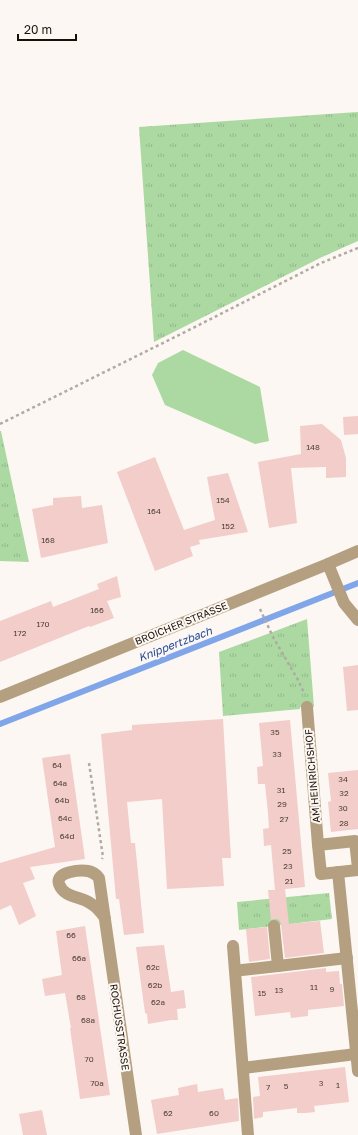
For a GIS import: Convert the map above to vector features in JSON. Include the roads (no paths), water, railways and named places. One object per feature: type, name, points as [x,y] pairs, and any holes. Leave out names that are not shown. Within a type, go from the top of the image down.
[{"type":"street","name":"BROICHER STRASSE","points":[[1,693],[358,551]]},
{"type":"street","points":[[328,564],[344,603],[358,620]]},
{"type":"street","name":"AM HEINRICHSHOF","points":[[307,707],[318,845],[321,874],[358,869],[355,841],[318,845]]},
{"type":"street","name":"ROCHUSSTRASSE","points":[[105,918],[96,906],[68,894],[60,885],[60,878],[65,873],[85,871],[97,875],[99,878],[105,918],[136,1135]]},
{"type":"street","points":[[338,872],[358,1071]]},
{"type":"street","points":[[274,926],[278,966]]},
{"type":"street","points":[[233,946],[248,1135]]},
{"type":"street","points":[[242,970],[347,958]]},
{"type":"street","points":[[243,1068],[356,1054]]},
{"type":"waterway","name":"Knippertzbach","points":[[0,724],[358,583]]}]
